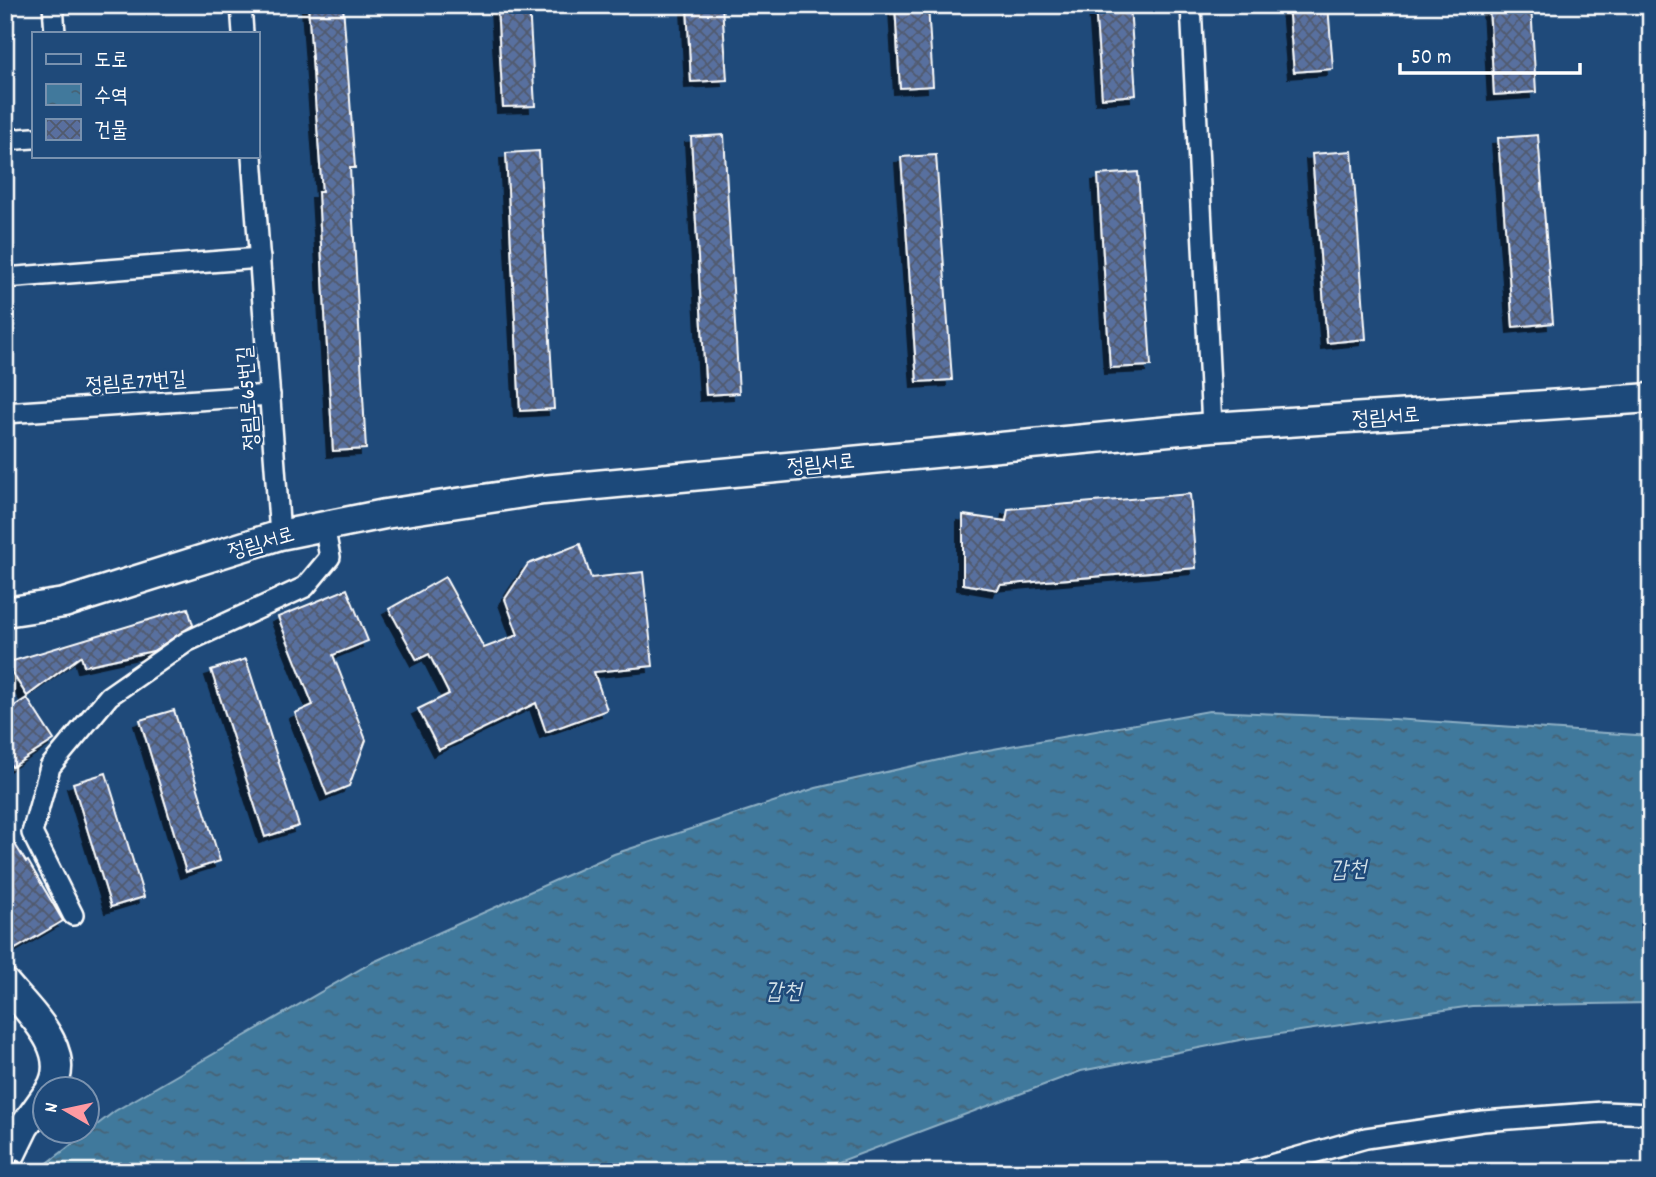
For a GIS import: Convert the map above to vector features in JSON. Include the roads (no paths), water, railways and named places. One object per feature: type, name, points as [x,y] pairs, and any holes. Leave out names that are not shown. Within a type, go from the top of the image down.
[{"type":"main road","name":"정림서로","points":[[5,612],[64,603],[280,535],[385,514],[543,490],[1212,427],[1651,398]]},
{"type":"main road","points":[[5,983],[48,1035],[57,1067],[55,1076]]},
{"type":"main road","points":[[5,1166],[32,1116]]},
{"type":"street","points":[[53,5],[55,32]]},
{"type":"street","points":[[241,5],[243,32]]},
{"type":"street","points":[[1191,5],[1212,427]]},
{"type":"street","points":[[5,140],[32,138]]},
{"type":"street","name":"정림로65번길","points":[[252,158],[280,535]]},
{"type":"street","points":[[5,278],[260,258]]},
{"type":"street","name":"정림로77번길","points":[[5,413],[270,396]]},
{"type":"street","points":[[73,915],[32,833],[50,767],[109,696],[120,688],[188,641],[305,587],[330,557],[324,526]]},
{"type":"street","points":[[1245,1172],[1366,1138],[1483,1121],[1603,1112],[1651,1114]]},
{"type":"water","name":"갑천","points":[[1209,711],[1393,719],[1651,736],[1651,1003],[1472,1006],[1245,1039],[1081,1071],[812,1172],[36,1172],[70,1146],[102,1146],[102,1121],[115,1111],[371,963],[614,854],[816,788],[965,754]]},
{"type":"railway","points":[[5,1149],[27,1172]]}]
